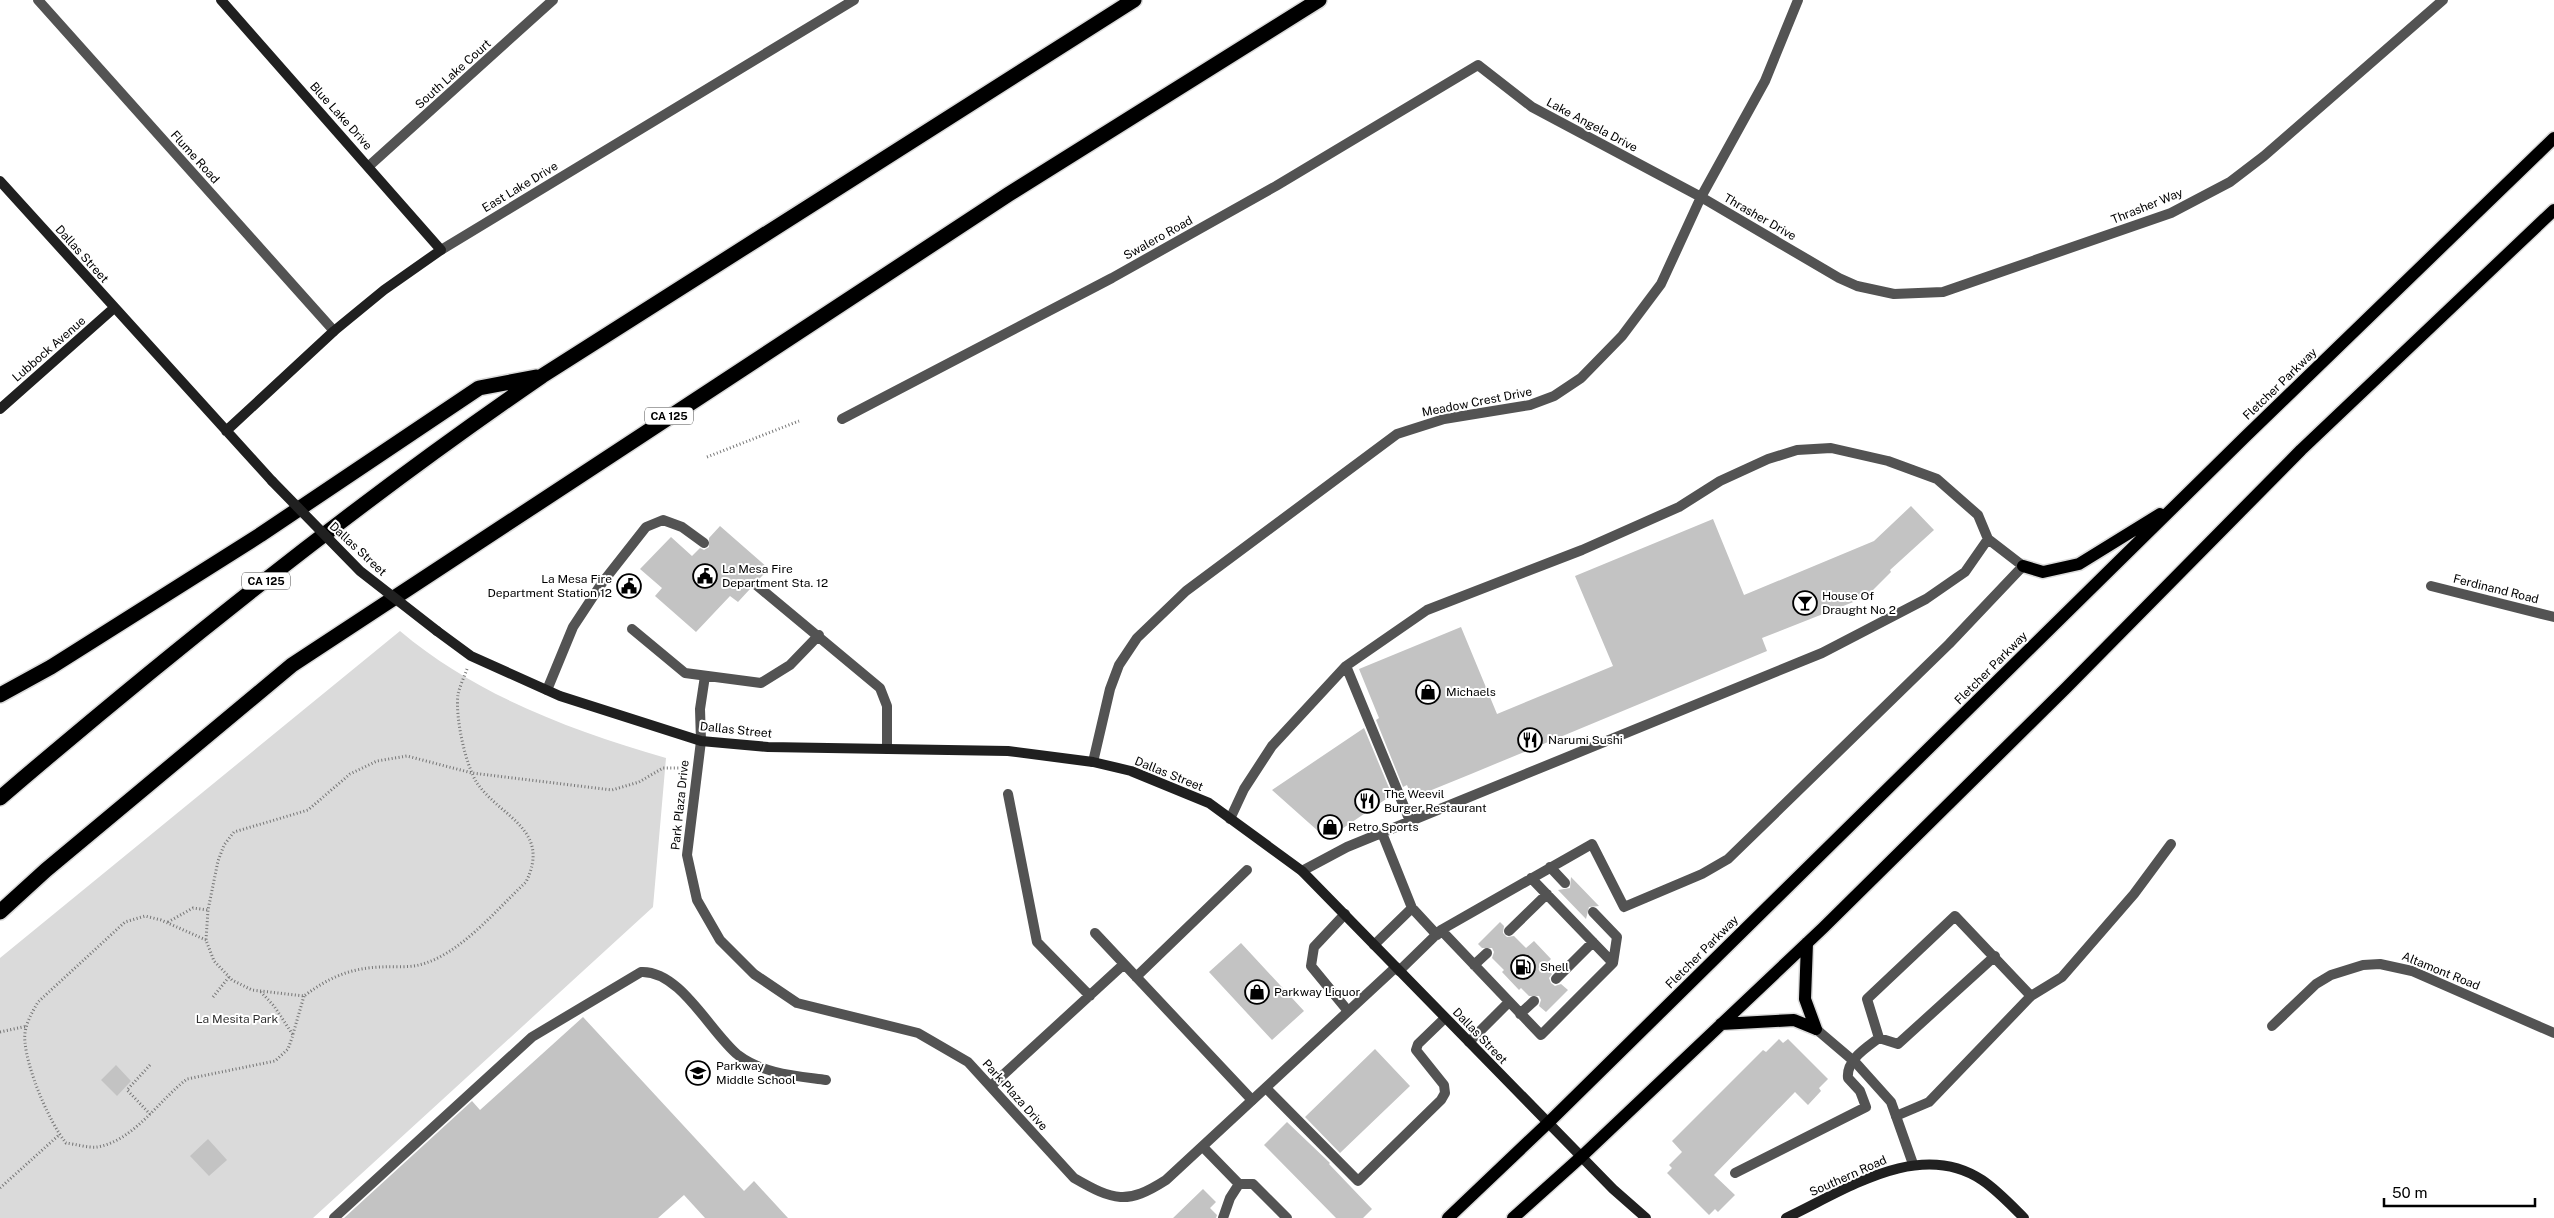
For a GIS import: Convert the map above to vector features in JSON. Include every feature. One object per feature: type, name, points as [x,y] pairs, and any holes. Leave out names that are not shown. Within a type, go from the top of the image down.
[{"type":"highway","name":"CA 125","points":[[0,798],[69,739],[299,555],[462,431],[542,376],[1134,0]]},
{"type":"highway","name":"CA 125","points":[[0,912],[46,870],[292,665],[1009,194],[1320,0]]},
{"type":"highway","points":[[0,695],[51,667],[251,540],[479,388],[542,376]]},
{"type":"highway","points":[[0,918],[46,870]]},
{"type":"main road","name":"Fletcher Parkway","points":[[1448,1218],[1548,1123],[2177,504],[2554,138]]},
{"type":"main road","points":[[1512,1218],[1581,1157],[1807,943],[2066,688],[2301,450],[2554,210]]},
{"type":"main road","points":[[2023,566],[2043,572],[2079,564],[2177,504]]},
{"type":"main road","points":[[1807,943],[1805,999],[1816,1029]]},
{"type":"main road","points":[[1721,1024],[1794,1020],[1816,1029]]},
{"type":"street","name":"Flume Road","points":[[38,0],[334,331]]},
{"type":"street","name":"Blue Lake Drive","points":[[221,0],[441,250]]},
{"type":"street","name":"South Lake Court","points":[[369,166],[553,0]]},
{"type":"street","name":"East Lake Drive","points":[[226,430],[334,331],[384,290],[441,250],[854,0]]},
{"type":"street","name":"Meadow Crest Drive","points":[[1093,762],[1110,688],[1119,665],[1137,638],[1186,591],[1244,545],[1397,434],[1444,419],[1530,405],[1568,388],[1622,336],[1661,284],[1701,197],[1765,81],[1798,0]]},
{"type":"street","name":"Thrasher Way","points":[[1807,258],[1822,269],[1857,286],[1894,294],[1927,294],[1943,292],[2171,213],[2230,182],[2264,156],[2443,0]]},
{"type":"street","name":"Lake Angela Drive","points":[[1478,65],[1532,107],[1701,197]]},
{"type":"street","name":"Swalero Road","points":[[842,419],[1112,278],[1276,186],[1478,65]]},
{"type":"street","name":"Dallas Street","points":[[0,181],[272,481],[360,571],[471,656],[547,690],[701,741],[768,747],[1008,751],[1093,762],[1140,775],[1209,804],[1302,871],[1548,1123]]},
{"type":"street","name":"Thrasher Drive","points":[[1701,197],[1807,258]]},
{"type":"street","name":"Lubbock Avenue","points":[[0,409],[114,308]]},
{"type":"street","points":[[1230,819],[1244,789],[1272,746],[1346,666],[1427,610],[1582,550],[1679,507],[1720,481],[1768,459],[1797,450],[1831,448],[1888,461],[1937,480],[1978,515],[1988,539],[2023,566]]},
{"type":"street","points":[[547,690],[573,627],[602,583],[646,527],[663,520],[682,527],[704,543]]},
{"type":"street","points":[[1302,871],[1347,847],[1382,832],[1822,653],[1926,599],[1965,572],[1988,539]]},
{"type":"street","name":"Park Plaza Drive","points":[[705,676],[700,709],[701,741],[696,767],[687,854],[697,900],[720,940],[754,974],[797,1003],[918,1033],[968,1062],[1074,1178],[1094,1190],[1126,1199],[1144,1194],[1166,1180],[1348,1011],[1439,932],[1550,867],[1592,844],[1624,907],[1702,874],[1728,859],[1949,644],[2023,566]]},
{"type":"street","points":[[755,584],[819,635],[880,688],[887,706],[887,749]]},
{"type":"street","name":"Ferdinand Road","points":[[2431,586],[2554,617]]},
{"type":"street","points":[[632,629],[685,673],[761,683],[790,665],[819,635]]},
{"type":"street","points":[[1346,666],[1410,821]]},
{"type":"street","points":[[1008,794],[1037,942],[1090,996]]},
{"type":"street","points":[[1382,832],[1412,908],[1474,965],[1541,1035],[1613,963],[1617,937],[1593,912]]},
{"type":"street","points":[[1896,1116],[1929,1102],[2031,996],[2062,977],[2134,894],[2171,844]]},
{"type":"street","points":[[1550,867],[1565,883]]},
{"type":"street","points":[[1136,977],[1247,870]]},
{"type":"street","points":[[1531,878],[1613,963]]},
{"type":"street","points":[[1510,931],[1548,894]]},
{"type":"street","points":[[1374,945],[1412,908]]},
{"type":"street","points":[[1345,914],[1314,946],[1311,966],[1348,1011]]},
{"type":"street","points":[[1879,1038],[1867,999],[1955,916],[2031,996]]},
{"type":"street","points":[[1095,933],[1252,1100]]},
{"type":"street","points":[[1556,979],[1593,942]]},
{"type":"street","points":[[1474,965],[1487,953]]},
{"type":"street","points":[[1879,1038],[1898,1044],[1994,956]]},
{"type":"street","points":[[991,1086],[1124,964]]},
{"type":"street","name":"Altamont Road","points":[[2272,1026],[2316,984],[2331,975],[2347,968],[2380,964],[2412,971],[2554,1033]]},
{"type":"street","points":[[334,1218],[532,1038],[641,972],[661,975],[682,992],[737,1054],[752,1064],[776,1072],[826,1080]]},
{"type":"street","points":[[1520,1014],[1534,1001]]},
{"type":"street","points":[[1469,1042],[1509,1002]]},
{"type":"street","points":[[1266,1088],[1358,1181],[1441,1100],[1445,1093],[1444,1086],[1416,1050],[1418,1044],[1445,1018]]},
{"type":"street","points":[[1816,1029],[1853,1060],[1891,1102],[1913,1164]]},
{"type":"street","points":[[1735,1173],[1866,1107],[1860,1091],[1848,1078],[1848,1068],[1853,1060],[1879,1038]]},
{"type":"street","points":[[1548,1123],[1646,1218]]},
{"type":"street","points":[[1203,1146],[1239,1184],[1253,1184],[1287,1218]]},
{"type":"street","name":"Southern Road","points":[[1786,1218],[1886,1172],[1913,1164],[1931,1163],[1965,1171],[1994,1190],[2024,1218]]},
{"type":"street","points":[[1223,1218],[1230,1198],[1239,1184]]},
{"type":"path","points":[[707,457],[800,421]]},
{"type":"path","points":[[206,940],[167,923],[145,916],[125,922],[38,1002],[28,1018],[24,1041],[31,1070],[51,1122],[66,1143],[97,1147],[122,1136],[138,1126],[176,1087],[187,1079],[275,1061],[288,1049],[304,996],[325,980],[346,972],[367,968],[419,965],[453,951],[526,882],[534,867],[526,829],[478,784],[472,773],[460,730],[458,695],[471,656]]},
{"type":"path","points":[[304,996],[252,990],[229,976],[214,961],[206,940],[208,910],[218,861],[224,845],[234,832],[308,810],[350,774],[377,761],[407,756],[472,773],[612,790],[639,782],[663,768],[696,767]]},
{"type":"path","points":[[167,923],[194,908],[208,910]]},
{"type":"path","points":[[213,998],[229,976]]},
{"type":"path","points":[[260,991],[274,1006],[293,1035]]},
{"type":"path","points":[[0,1032],[27,1026]]},
{"type":"path","points":[[150,1065],[127,1090],[150,1114]]},
{"type":"path","points":[[0,1188],[59,1135]]},
{"type":"green space","name":"La Mesita Park","points":[[400,631],[430,654],[461,674],[526,708],[560,723],[666,758],[653,907],[313,1218],[0,1218],[0,958]]},
{"type":"building","points":[[1911,506],[1934,530],[1890,570],[1891,572],[1866,597],[1762,638],[1767,651],[1471,774],[1412,798],[1407,785],[1403,787],[1376,720],[1379,718],[1359,669],[1461,627],[1497,714],[1613,666],[1575,576],[1713,519],[1744,595],[1874,541]]},
{"type":"building","name":"La Mesa Fire Department Sta. 12","points":[[720,526],[769,569],[759,579],[750,579],[748,583],[750,589],[738,602],[730,596],[696,632],[655,596],[662,588],[640,569],[671,537],[692,556],[700,548],[704,550],[709,547],[709,538]]},
{"type":"building","points":[[1364,728],[1392,795],[1327,839],[1272,790]]},
{"type":"building","points":[[1571,877],[1599,906],[1589,907],[1586,919],[1558,890],[1570,888]]},
{"type":"building","name":"Shell","points":[[1500,922],[1504,926],[1503,933],[1507,937],[1514,936],[1526,948],[1534,941],[1551,959],[1544,966],[1552,974],[1549,978],[1551,983],[1555,986],[1561,984],[1568,990],[1546,1012],[1539,1006],[1541,1000],[1539,996],[1529,996],[1521,988],[1519,990],[1502,972],[1504,970],[1492,958],[1494,952],[1492,948],[1482,948],[1478,944]]},
{"type":"building","name":"Parkway Liquor","points":[[1241,943],[1304,1011],[1272,1040],[1209,972]]},
{"type":"building","points":[[583,1017],[744,1191],[754,1181],[788,1218],[705,1218],[684,1195],[658,1218],[344,1218],[472,1101],[480,1110]]},
{"type":"building","points":[[1779,1039],[1783,1043],[1788,1039],[1828,1079],[1819,1088],[1821,1091],[1808,1105],[1795,1092],[1714,1175],[1735,1195],[1718,1212],[1715,1209],[1709,1215],[1667,1173],[1672,1168],[1669,1165],[1682,1152],[1672,1141],[1763,1050],[1766,1052]]},
{"type":"building","points":[[1375,1049],[1410,1086],[1340,1153],[1305,1117]]},
{"type":"building","points":[[116,1065],[131,1081],[117,1096],[101,1080]]},
{"type":"building","points":[[1287,1122],[1330,1163],[1372,1209],[1363,1218],[1336,1218],[1264,1145]]},
{"type":"building","points":[[208,1139],[227,1160],[209,1176],[190,1156]]},
{"type":"building","points":[[1203,1189],[1216,1202],[1210,1208],[1217,1215],[1216,1218],[1173,1218]]},
{"type":"place","name":"La Mesa Fire Department Sta. 12","points":[[705,576]]},
{"type":"place","name":"La Mesa Fire Department Station 12","points":[[629,586]]},
{"type":"place","name":"House Of Draught No 2","points":[[1805,603]]},
{"type":"place","name":"Michaels","points":[[1428,692]]},
{"type":"place","name":"Narumi Sushi","points":[[1530,740]]},
{"type":"place","name":"The Weevil Burger Restaurant","points":[[1367,801]]},
{"type":"place","name":"Retro Sports","points":[[1330,827]]},
{"type":"place","name":"Shell","points":[[1523,967]]},
{"type":"place","name":"Parkway Liquor","points":[[1257,992]]},
{"type":"place","name":"Parkway Middle School","points":[[698,1073]]}]
